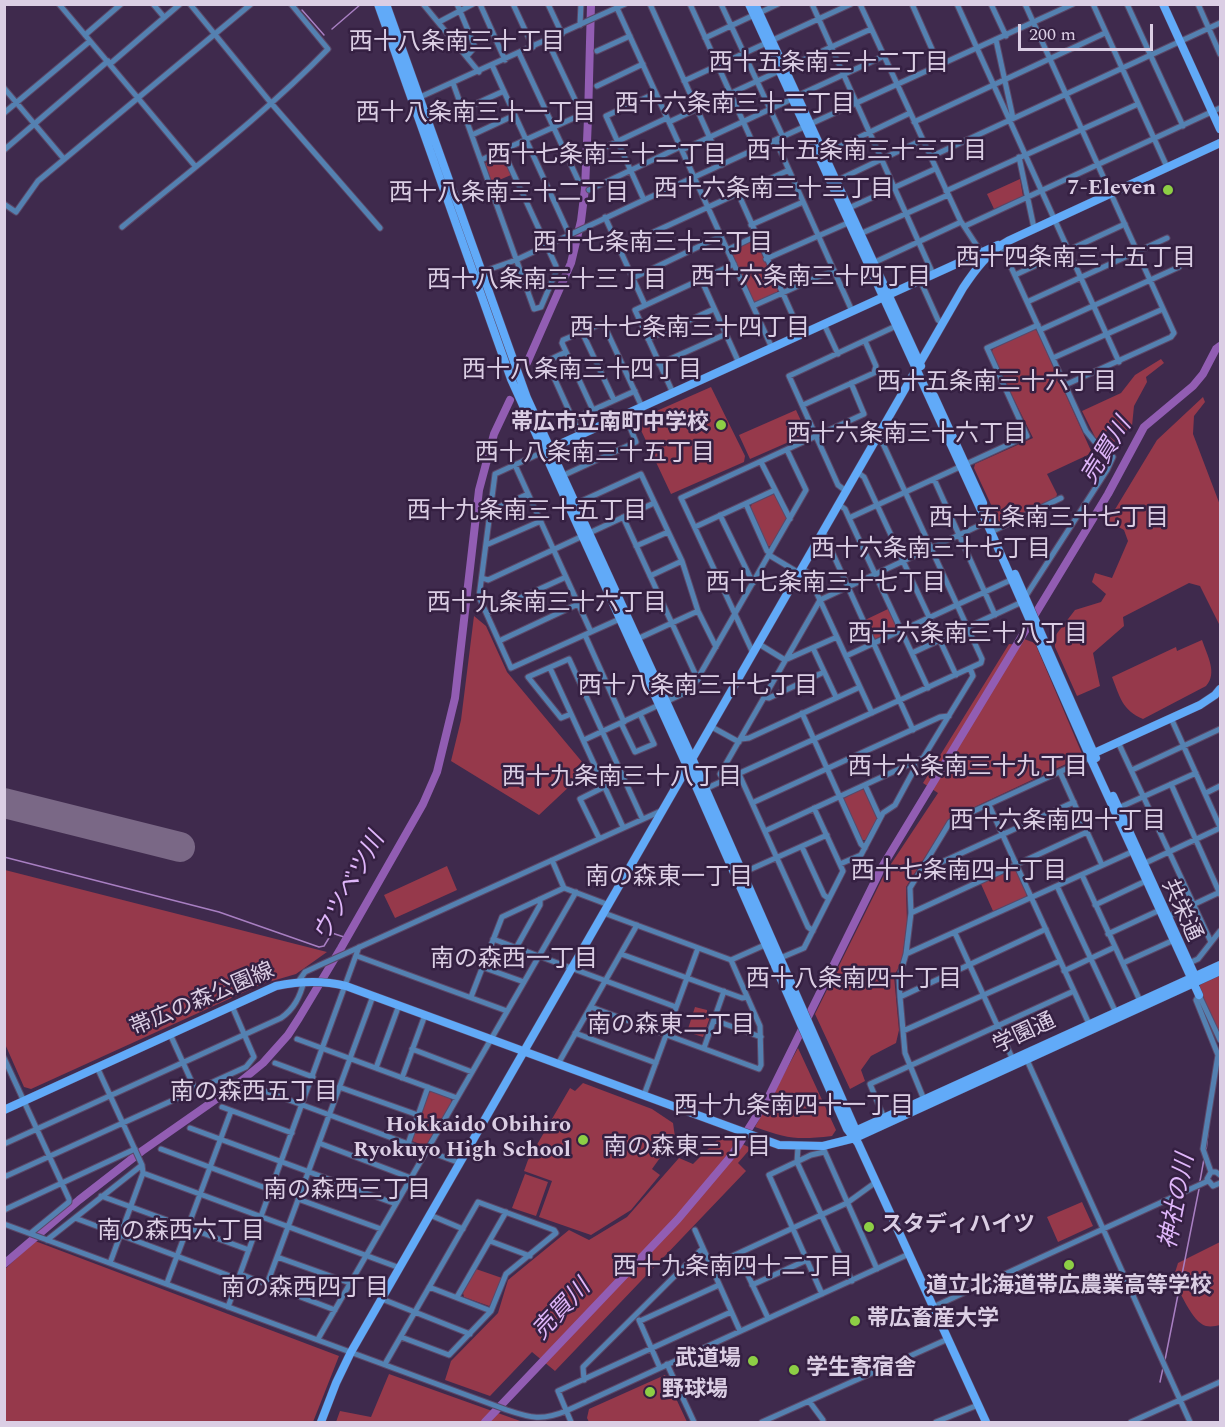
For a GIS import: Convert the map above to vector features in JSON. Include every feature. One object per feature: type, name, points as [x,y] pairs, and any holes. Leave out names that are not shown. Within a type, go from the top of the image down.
[{"type":"street","points":[[59,4],[195,166]]},
{"type":"street","points":[[86,35],[121,4]]},
{"type":"street","points":[[153,4],[164,17]]},
{"type":"street","points":[[4,150],[180,4]]},
{"type":"street","points":[[190,4],[271,103],[380,228]]},
{"type":"street","points":[[4,204],[16,212],[38,181],[252,4]]},
{"type":"street","points":[[122,227],[271,103],[328,49],[291,4]]},
{"type":"street","points":[[378,4],[415,99],[477,274],[511,379],[634,641],[687,766],[739,875],[811,1037],[852,1136],[876,1182],[986,1422]]},
{"type":"street","points":[[386,4],[415,99]]},
{"type":"street","points":[[423,4],[479,72]]},
{"type":"street","points":[[439,22],[458,8],[473,4]]},
{"type":"street","points":[[480,4],[505,60]]},
{"type":"street","points":[[513,4],[533,47]]},
{"type":"street","points":[[548,4],[562,34]]},
{"type":"street","points":[[581,4],[581,24]]},
{"type":"street","points":[[415,99],[519,54],[625,4]]},
{"type":"street","points":[[650,4],[722,165]]},
{"type":"street","points":[[690,4],[756,150]]},
{"type":"street","points":[[721,4],[783,137]]},
{"type":"street","name":"共栄通","points":[[749,4],[757,14]]},
{"type":"street","name":"共栄通","points":[[755,4],[769,42],[1015,578],[1091,755],[1188,964],[1199,995]]},
{"type":"street","points":[[705,38],[777,4]]},
{"type":"street","points":[[812,4],[933,274]]},
{"type":"street","points":[[684,81],[850,4]]},
{"type":"street","points":[[860,4],[935,169],[963,224],[981,252]]},
{"type":"street","points":[[912,4],[939,65]]},
{"type":"street","points":[[957,4],[993,85],[1011,119]]},
{"type":"street","points":[[991,4],[1006,36]]},
{"type":"street","points":[[1025,4],[1174,333],[1172,337],[1065,385]]},
{"type":"street","points":[[477,274],[516,260],[605,217],[1006,36],[1059,8],[1073,4]]},
{"type":"street","points":[[1093,4],[1167,167]]},
{"type":"street","points":[[1127,4],[1183,126]]},
{"type":"street","points":[[1163,4],[1216,110],[1221,129]]},
{"type":"street","points":[[1198,4],[1221,54]]},
{"type":"street","points":[[458,8],[475,47],[467,56]]},
{"type":"street","points":[[617,8],[772,348]]},
{"type":"street","points":[[930,157],[1221,23]]},
{"type":"street","points":[[596,152],[697,109],[871,28]]},
{"type":"street","points":[[914,122],[1106,33]]},
{"type":"street","points":[[597,51],[630,36]]},
{"type":"street","points":[[481,160],[576,117],[579,108],[547,40]]},
{"type":"street","points":[[996,40],[1011,119],[1022,156],[1027,197],[1034,228]]},
{"type":"street","points":[[4,114],[90,41]]},
{"type":"street","points":[[519,54],[579,182]]},
{"type":"street","points":[[589,190],[681,148],[710,138],[884,56]]},
{"type":"street","points":[[597,86],[643,64]]},
{"type":"street","points":[[492,65],[570,234]]},
{"type":"street","points":[[453,83],[534,309],[541,307],[556,272],[556,266],[503,151]]},
{"type":"street","points":[[4,88],[64,159]]},
{"type":"street","points":[[462,110],[504,91]]},
{"type":"street","points":[[644,200],[606,116],[656,93]]},
{"type":"street","points":[[860,234],[906,214],[1022,156],[1138,104]]},
{"type":"street","points":[[873,263],[1027,197],[1216,110]]},
{"type":"street","points":[[824,154],[910,113]]},
{"type":"street","points":[[472,135],[515,115]]},
{"type":"street","name":"共栄通","points":[[808,126],[849,208],[851,221],[860,234],[873,263],[896,326],[918,366]]},
{"type":"street","points":[[836,181],[922,140]]},
{"type":"street","points":[[776,141],[852,311]]},
{"type":"street","points":[[623,617],[511,668],[479,597],[495,474],[1221,143]]},
{"type":"street","points":[[1022,156],[1042,190],[1119,362]]},
{"type":"street","points":[[849,208],[935,169]]},
{"type":"street","points":[[620,248],[789,170]]},
{"type":"street","points":[[738,194],[801,334]]},
{"type":"street","points":[[751,225],[803,202]]},
{"type":"street","points":[[605,217],[645,305]]},
{"type":"street","points":[[766,259],[851,221]]},
{"type":"street","points":[[1015,275],[1125,224]]},
{"type":"street","points":[[633,278],[721,236]]},
{"type":"street","points":[[727,250],[756,236]]},
{"type":"street","points":[[1027,302],[1167,238]]},
{"type":"street","points":[[912,653],[1025,602],[1113,458],[1090,437],[1001,245]]},
{"type":"street","points":[[321,1422],[351,1352],[942,323],[972,274],[1001,245]]},
{"type":"street","points":[[673,393],[635,310],[734,264]]},
{"type":"street","points":[[849,518],[1027,436],[987,348],[1094,306],[1179,267]]},
{"type":"street","points":[[753,306],[834,270]]},
{"type":"street","points":[[701,279],[739,363]]},
{"type":"street","points":[[920,280],[938,320],[942,323]]},
{"type":"street","points":[[648,339],[714,309]]},
{"type":"street","points":[[1053,358],[1163,309]]},
{"type":"street","points":[[592,410],[562,343],[563,340],[601,324],[604,325],[642,407]]},
{"type":"street","points":[[824,324],[838,354]]},
{"type":"street","points":[[846,491],[838,485],[789,376],[896,326]]},
{"type":"street","points":[[582,332],[614,400]]},
{"type":"street","points":[[659,364],[726,334]]},
{"type":"street","points":[[803,405],[874,373],[876,366],[865,341]]},
{"type":"street","points":[[566,352],[547,362],[580,435]]},
{"type":"street","points":[[753,653],[681,498],[864,414],[851,383]]},
{"type":"street","points":[[573,418],[635,391]]},
{"type":"street","points":[[562,476],[636,442],[625,415]]},
{"type":"street","points":[[705,789],[981,663],[982,659],[879,435]]},
{"type":"street","points":[[546,450],[562,476],[585,534]]},
{"type":"street","points":[[584,741],[692,690],[806,490],[787,450]]},
{"type":"street","points":[[761,462],[790,519]]},
{"type":"street","points":[[515,465],[578,604],[635,753],[654,744],[640,714]]},
{"type":"street","points":[[857,472],[864,477],[878,505],[956,675]]},
{"type":"street","points":[[575,504],[641,474],[682,561],[698,611],[716,647]]},
{"type":"street","points":[[934,479],[995,615]]},
{"type":"street","points":[[695,527],[775,490]]},
{"type":"street","points":[[490,511],[528,494]]},
{"type":"street","points":[[993,531],[1061,498]]},
{"type":"street","points":[[482,578],[488,580],[654,503]]},
{"type":"street","points":[[746,504],[767,551],[807,572],[872,713]]},
{"type":"street","points":[[838,504],[845,509],[928,687]]},
{"type":"street","points":[[720,515],[749,579],[753,583]]},
{"type":"street","points":[[623,517],[698,680]]},
{"type":"street","points":[[486,545],[540,521]]},
{"type":"street","points":[[724,781],[720,774],[820,600],[989,521]]},
{"type":"street","points":[[636,546],[668,532]]},
{"type":"street","points":[[823,532],[913,730]]},
{"type":"street","points":[[650,576],[682,561]]},
{"type":"street","points":[[487,613],[566,577]]},
{"type":"street","points":[[846,656],[1015,578]]},
{"type":"street","points":[[499,641],[578,604]]},
{"type":"street","points":[[634,641],[698,611]]},
{"type":"street","points":[[785,660],[837,637]]},
{"type":"street","points":[[759,644],[785,660]]},
{"type":"street","points":[[813,648],[836,698]]},
{"type":"street","points":[[571,714],[561,718],[528,677],[569,659],[642,818]]},
{"type":"street","points":[[550,668],[623,827]]},
{"type":"street","points":[[765,831],[923,758],[973,676],[970,668]]},
{"type":"street","points":[[764,697],[769,698],[824,672]]},
{"type":"street","points":[[710,726],[740,740],[749,738],[860,687]]},
{"type":"street","points":[[926,1103],[905,1053],[899,978],[906,954],[911,913],[910,888],[950,822],[1060,772],[1208,700],[1221,688]]},
{"type":"street","points":[[662,704],[692,758],[739,875]]},
{"type":"street","points":[[802,713],[861,844],[865,848]]},
{"type":"street","points":[[752,803],[940,717],[948,716]]},
{"type":"street","points":[[1142,865],[1221,828],[1171,718]]},
{"type":"street","points":[[1132,770],[1221,729]]},
{"type":"street","points":[[1118,742],[1211,942]]},
{"type":"street","points":[[840,864],[861,855],[883,813],[895,805],[915,768],[914,763]]},
{"type":"street","points":[[1060,772],[1102,865]]},
{"type":"street","points":[[1116,809],[1196,773]]},
{"type":"street","points":[[739,774],[808,927],[813,931]]},
{"type":"street","points":[[1166,917],[1220,893],[1171,784]]},
{"type":"street","points":[[865,785],[880,818]]},
{"type":"street","points":[[1206,793],[1221,786]]},
{"type":"street","points":[[599,838],[580,799],[604,787]]},
{"type":"street","points":[[922,869],[1074,802]]},
{"type":"street","points":[[989,805],[1091,1028]]},
{"type":"street","points":[[776,959],[804,948],[843,871],[814,808]]},
{"type":"street","points":[[4,1144],[290,1012],[302,992],[301,981],[304,972],[663,810]]},
{"type":"street","points":[[911,913],[1087,832]]},
{"type":"street","points":[[739,875],[827,835]]},
{"type":"street","points":[[802,847],[824,895],[829,898]]},
{"type":"street","points":[[906,954],[1135,850]]},
{"type":"street","points":[[552,860],[564,888]]},
{"type":"street","points":[[1082,875],[1141,1005]]},
{"type":"street","points":[[1095,905],[1149,880]]},
{"type":"street","name":"共栄通","points":[[1149,880],[1160,910],[1166,917],[1174,940],[1188,964]]},
{"type":"street","points":[[1057,886],[1117,1016]]},
{"type":"street","points":[[471,997],[502,917],[564,888],[609,905]]},
{"type":"street","points":[[318,1339],[576,892]]},
{"type":"street","points":[[516,948],[540,905],[540,899]]},
{"type":"street","points":[[1108,934],[1160,910]]},
{"type":"street","points":[[604,913],[731,960],[769,943]]},
{"type":"street","points":[[558,1064],[637,926]]},
{"type":"street","points":[[900,997],[1046,929]]},
{"type":"street","points":[[1188,964],[1198,959],[1221,931]]},
{"type":"street","points":[[955,933],[1015,1063]]},
{"type":"street","points":[[493,939],[676,1007]]},
{"type":"street","points":[[1123,963],[1174,940]]},
{"type":"street","points":[[228,1307],[359,947]]},
{"type":"street","points":[[1065,971],[1115,947]]},
{"type":"street","points":[[644,1095],[698,948]]},
{"type":"street","points":[[621,954],[742,998],[747,997]]},
{"type":"street","points":[[357,956],[507,1011]]},
{"type":"street","points":[[591,1007],[759,1069],[761,1065],[760,1026],[731,960]]},
{"type":"street","points":[[903,1031],[1060,961]]},
{"type":"street","name":"学園通","points":[[525,1052],[779,1145],[824,1149],[1141,1005],[1194,980],[1221,964]]},
{"type":"street","points":[[482,967],[524,982]]},
{"type":"street","name":"学園通","points":[[1194,980],[1221,971]]},
{"type":"street","name":"帯広の森公園線","points":[[4,1110],[232,1006],[276,987],[301,981],[327,982],[346,986],[525,1052]]},
{"type":"street","points":[[704,1048],[723,991]]},
{"type":"street","points":[[885,1118],[870,1084],[1074,991]]},
{"type":"street","points":[[1199,995],[1221,1040]]},
{"type":"street","points":[[1199,995],[1196,1000],[1218,1055],[1203,1149],[1211,1172],[1208,1181]]},
{"type":"street","points":[[267,1284],[373,996]]},
{"type":"street","points":[[376,1068],[399,1005]]},
{"type":"street","points":[[4,1177],[246,1067],[254,1060],[254,1057],[232,1006]]},
{"type":"street","points":[[402,1078],[425,1015]]},
{"type":"street","points":[[714,1020],[761,1037]]},
{"type":"street","name":"学園通","points":[[1015,1063],[1027,1060],[1091,1028]]},
{"type":"street","points":[[575,1033],[656,1063]]},
{"type":"street","points":[[170,1034],[195,1089]]},
{"type":"street","points":[[297,1040],[457,1098]]},
{"type":"street","points":[[412,1049],[472,1072]]},
{"type":"street","points":[[4,1058],[51,1155],[69,1202],[32,1234]]},
{"type":"street","points":[[1027,1060],[1190,1422]]},
{"type":"street","points":[[275,1063],[313,1077]]},
{"type":"street","points":[[97,1067],[136,1151],[143,1173],[110,1263]]},
{"type":"street","points":[[4,1074],[11,1071]]},
{"type":"street","points":[[251,1086],[460,1163]]},
{"type":"street","points":[[339,1087],[418,1115]]},
{"type":"street","points":[[408,1144],[428,1087]]},
{"type":"street","name":"学園通","points":[[852,1136],[885,1118],[926,1103]]},
{"type":"street","points":[[222,1107],[292,1133]]},
{"type":"street","points":[[167,1283],[231,1111]]},
{"type":"street","points":[[190,1128],[396,1204]]},
{"type":"street","points":[[319,1143],[411,1178]]},
{"type":"street","points":[[798,1147],[797,1162],[852,1281]]},
{"type":"street","points":[[161,1149],[271,1190]]},
{"type":"street","points":[[822,1294],[769,1175],[824,1149],[877,1269]]},
{"type":"street","points":[[4,1210],[136,1151]]},
{"type":"street","points":[[45,1239],[75,1218],[141,1163]]},
{"type":"street","points":[[1211,1172],[1221,1175]]},
{"type":"street","points":[[143,1173],[400,1268]]},
{"type":"street","points":[[933,1307],[1208,1181]]},
{"type":"street","points":[[1208,1181],[1213,1186],[1221,1183]]},
{"type":"street","points":[[711,1266],[847,1203],[876,1182]]},
{"type":"street","points":[[101,1196],[249,1250]]},
{"type":"street","points":[[298,1198],[381,1229]]},
{"type":"street","points":[[385,1364],[478,1202],[554,1230],[556,1233],[506,1274],[491,1311],[449,1355],[401,1337]]},
{"type":"street","points":[[458,1297],[506,1212]]},
{"type":"street","points":[[430,1215],[463,1229]]},
{"type":"street","points":[[75,1218],[177,1256],[267,1284],[335,1310]]},
{"type":"street","points":[[4,1224],[507,1410],[538,1418],[552,1417],[566,1411],[909,1254]]},
{"type":"street","points":[[695,1230],[740,1331]]},
{"type":"street","points":[[490,1241],[530,1256]]},
{"type":"street","points":[[584,1380],[583,1367],[703,1248]]},
{"type":"street","points":[[738,1254],[768,1318]]},
{"type":"street","points":[[277,1257],[350,1283]]},
{"type":"street","points":[[752,1285],[807,1260]]},
{"type":"street","points":[[640,1321],[719,1285]]},
{"type":"street","points":[[429,1287],[491,1311]]},
{"type":"street","points":[[382,1299],[470,1334]]},
{"type":"street","points":[[571,1422],[558,1392],[731,1312]]},
{"type":"street","points":[[635,1315],[640,1321],[660,1368]]},
{"type":"street","points":[[762,1422],[948,1339]]},
{"type":"street","points":[[667,1365],[694,1422]]},
{"type":"street","points":[[1131,1422],[1221,1382]]},
{"type":"street","points":[[809,1401],[824,1421]]},
{"type":"street","points":[[936,1422],[978,1404]]},
{"type":"shaded area","points":[[502,156],[511,175],[492,183],[485,163]]},
{"type":"shaded area","points":[[1020,179],[1023,196],[994,209],[987,194]]},
{"type":"shaded area","points":[[753,240],[756,241],[778,290],[777,293],[758,302],[753,301],[731,252]]},
{"type":"shaded area","points":[[1034,329],[1037,331],[1092,453],[1047,474],[1057,494],[1056,498],[1000,524],[974,468],[975,464],[1033,438],[991,353],[993,349]]},
{"type":"shaded area","points":[[1161,359],[1164,363],[1146,377],[1147,382],[1134,406],[1132,426],[1126,431],[1113,424],[1105,433],[1115,441],[1109,450],[1095,437],[1082,411],[1121,393],[1135,375]]},
{"type":"shaded area","points":[[711,387],[745,456],[744,462],[671,494],[639,426],[643,417]]},
{"type":"shaded area","points":[[1203,397],[1205,402],[1194,416],[1193,434],[1220,505],[1220,626],[1200,586],[1189,583],[1123,617],[1124,626],[1093,653],[1100,686],[1077,696],[1055,647],[1055,636],[1075,610],[1101,602],[1106,594],[1092,582],[1095,573],[1112,578],[1128,541],[1124,530],[1108,521],[1157,440]]},
{"type":"shaded area","points":[[796,410],[807,434],[750,459],[739,435]]},
{"type":"shaded area","points":[[774,494],[787,519],[772,546],[768,546],[750,508],[752,504]]},
{"type":"shaded area","points":[[888,609],[897,629],[875,639],[865,620]]},
{"type":"shaded area","points":[[474,616],[486,626],[507,672],[588,769],[539,815],[451,761],[461,720]]},
{"type":"shaded area","points":[[1024,639],[1035,643],[1083,756],[949,819],[906,887],[907,922],[902,961],[894,976],[899,1030],[896,1043],[871,1056],[861,1070],[865,1081],[850,1089],[815,1014],[885,873],[938,793],[923,783],[1009,644],[1020,645]]},
{"type":"shaded area","points":[[1202,640],[1211,670],[1206,686],[1143,719],[1126,707],[1112,677],[1176,647],[1177,651]]},
{"type":"shaded area","points":[[860,789],[864,790],[877,819],[867,840],[862,840],[843,799]]},
{"type":"shaded area","points":[[447,866],[457,890],[395,918],[384,895]]},
{"type":"shaded area","points":[[1012,869],[1016,871],[1027,893],[1026,897],[993,911],[981,884]]},
{"type":"shaded area","points":[[4,870],[327,952],[296,974],[262,984],[31,1089],[24,1087],[5,1044]]},
{"type":"shaded area","points":[[1220,973],[1220,1036],[1199,989],[1201,982]]},
{"type":"shaded area","points":[[695,1007],[707,1010],[707,1013],[711,1014],[703,1037],[687,1032]]},
{"type":"shaded area","points":[[798,1048],[836,1130],[832,1136],[793,1138],[755,1127]]},
{"type":"shaded area","name":"Hokkaido Obihiro Ryokuyo High School","points":[[583,1083],[652,1109],[673,1123],[675,1137],[652,1169],[660,1175],[631,1210],[591,1235],[539,1217],[552,1181],[524,1171],[528,1160],[570,1088],[575,1091]]},
{"type":"shaded area","points":[[432,1091],[450,1098],[452,1102],[425,1146],[412,1141],[429,1093]]},
{"type":"shaded area","points":[[722,1135],[751,1148],[738,1163],[746,1171],[555,1371],[532,1352],[490,1396],[445,1380],[451,1361],[498,1313],[508,1280],[569,1230],[589,1240],[627,1217],[679,1158],[693,1164]]},
{"type":"shaded area","points":[[525,1174],[548,1182],[536,1216],[512,1208]]},
{"type":"shaded area","points":[[1082,1202],[1093,1226],[1058,1242],[1047,1217]]},
{"type":"shaded area","points":[[35,1241],[339,1356],[313,1422],[5,1422],[5,1269]]},
{"type":"shaded area","points":[[1220,1242],[1220,1325],[1206,1326],[1191,1313],[1173,1279],[1178,1263]]},
{"type":"shaded area","points":[[476,1269],[502,1278],[492,1304],[489,1306],[464,1297],[463,1293]]},
{"type":"shaded area","points":[[389,1374],[523,1422],[336,1422],[340,1411],[371,1417]]},
{"type":"shaded area","name":"野球場","points":[[665,1375],[687,1422],[589,1422],[587,1418],[589,1409]]},
{"type":"waterway","points":[[332,29],[361,4]]},
{"type":"waterway","name":"ウツベツ川","points":[[527,363],[571,263],[581,221],[585,189],[591,4]]},
{"type":"waterway","points":[[302,10],[324,35]]},
{"type":"waterway","name":"売買川","points":[[485,1422],[678,1219],[732,1155],[768,1098],[882,867],[1108,494],[1144,427],[1193,386],[1220,346]]},
{"type":"waterway","name":"ウツベツ川","points":[[4,1264],[79,1200],[142,1151],[235,1086],[263,1063],[288,1035],[341,948],[423,804],[437,772],[455,698],[479,490],[494,434],[510,400]]},
{"type":"waterway","points":[[4,857],[219,912],[319,947],[324,946],[332,933],[347,938]]},
{"type":"waterway","name":"神社の川","points":[[1219,1032],[1220,1026]]},
{"type":"waterway","name":"神社の川","points":[[1206,1151],[1208,1132]]},
{"type":"waterway","name":"神社の川","points":[[1200,1181],[1204,1159]]},
{"type":"waterway","name":"神社の川","points":[[1165,1360],[1199,1189]]},
{"type":"waterway","name":"神社の川","points":[[1160,1382],[1163,1368]]},
{"type":"runway","points":[[4,803],[180,847]]},
{"type":"place","name":"7-Eleven","points":[[1168,190]]},
{"type":"place","name":"帯広市立南町中学校","points":[[721,425]]},
{"type":"place","name":"Hokkaido Obihiro Ryokuyo High School","points":[[583,1140]]},
{"type":"place","name":"スタディハイツ","points":[[869,1227]]},
{"type":"place","name":"道立北海道帯広農業高等学校","points":[[1069,1265]]},
{"type":"place","name":"帯広畜産大学","points":[[855,1321]]},
{"type":"place","name":"武道場","points":[[753,1361]]},
{"type":"place","name":"学生寄宿舎","points":[[794,1370]]},
{"type":"place","name":"野球場","points":[[650,1392]]},
{"type":"district","name":"西十八条南三十丁目","points":[[457,44]]},
{"type":"district","name":"西十五条南三十二丁目","points":[[829,65]]},
{"type":"district","name":"西十六条南三十二丁目","points":[[735,106]]},
{"type":"district","name":"西十八条南三十一丁目","points":[[476,115]]},
{"type":"district","name":"西十五条南三十三丁目","points":[[867,153]]},
{"type":"district","name":"西十七条南三十二丁目","points":[[607,157]]},
{"type":"district","name":"西十六条南三十三丁目","points":[[774,191]]},
{"type":"district","name":"西十八条南三十二丁目","points":[[509,195]]},
{"type":"district","name":"西十七条南三十三丁目","points":[[653,245]]},
{"type":"district","name":"西十四条南三十五丁目","points":[[1076,260]]},
{"type":"district","name":"西十六条南三十四丁目","points":[[811,279]]},
{"type":"district","name":"西十八条南三十三丁目","points":[[547,282]]},
{"type":"district","name":"西十七条南三十四丁目","points":[[690,330]]},
{"type":"district","name":"西十八条南三十四丁目","points":[[582,372]]},
{"type":"district","name":"西十五条南三十六丁目","points":[[997,384]]},
{"type":"district","name":"西十六条南三十六丁目","points":[[907,436]]},
{"type":"district","name":"西十八条南三十五丁目","points":[[595,455]]},
{"type":"district","name":"西十九条南三十五丁目","points":[[527,513]]},
{"type":"district","name":"西十五条南三十七丁目","points":[[1049,520]]},
{"type":"district","name":"西十六条南三十七丁目","points":[[931,551]]},
{"type":"district","name":"西十七条南三十七丁目","points":[[826,585]]},
{"type":"district","name":"西十九条南三十六丁目","points":[[547,605]]},
{"type":"district","name":"西十六条南三十八丁目","points":[[968,636]]},
{"type":"district","name":"西十八条南三十七丁目","points":[[698,688]]},
{"type":"district","name":"西十六条南三十九丁目","points":[[968,769]]},
{"type":"district","name":"西十九条南三十八丁目","points":[[622,779]]},
{"type":"district","name":"西十六条南四十丁目","points":[[1058,823]]},
{"type":"district","name":"西十七条南四十丁目","points":[[959,873]]},
{"type":"district","name":"南の森東一丁目","points":[[669,879]]},
{"type":"district","name":"南の森西一丁目","points":[[514,961]]},
{"type":"district","name":"西十八条南四十丁目","points":[[854,981]]},
{"type":"district","name":"南の森東二丁目","points":[[671,1027]]},
{"type":"district","name":"南の森西五丁目","points":[[254,1094]]},
{"type":"district","name":"西十九条南四十一丁目","points":[[794,1108]]},
{"type":"district","name":"南の森東三丁目","points":[[687,1149]]},
{"type":"district","name":"南の森西三丁目","points":[[347,1192]]},
{"type":"district","name":"南の森西六丁目","points":[[181,1233]]},
{"type":"district","name":"西十九条南四十二丁目","points":[[733,1269]]},
{"type":"district","name":"南の森西四丁目","points":[[305,1290]]}]
